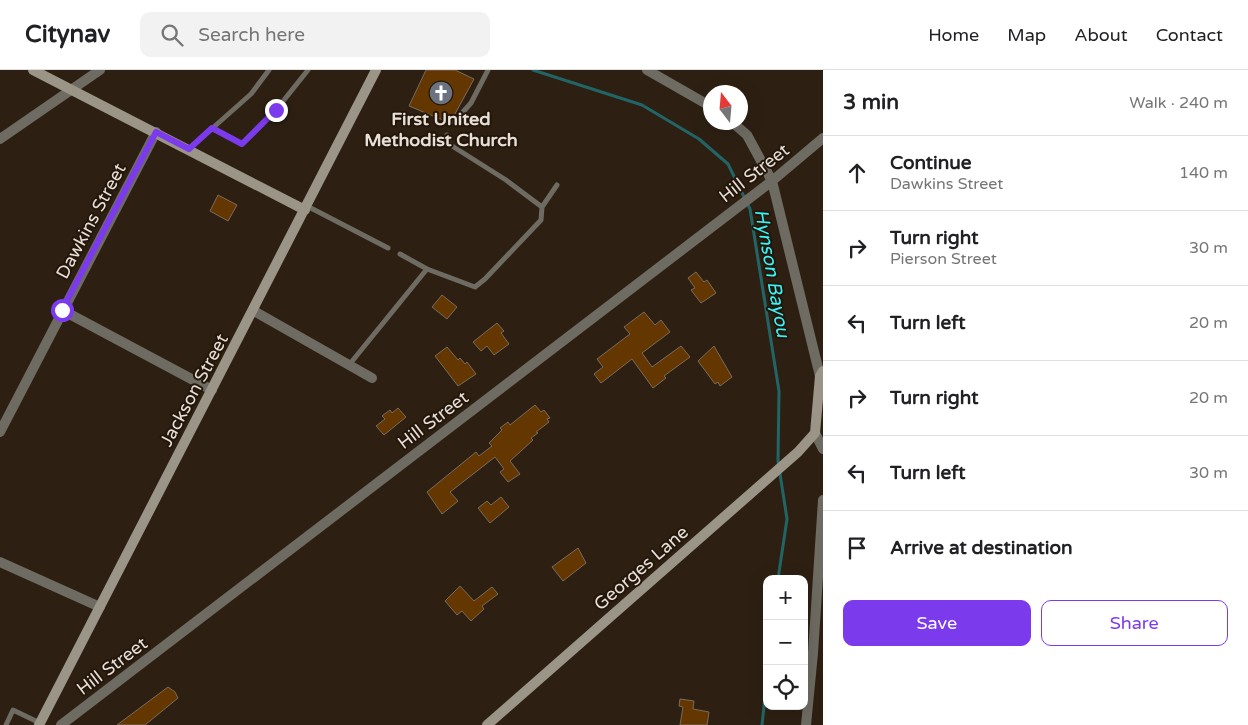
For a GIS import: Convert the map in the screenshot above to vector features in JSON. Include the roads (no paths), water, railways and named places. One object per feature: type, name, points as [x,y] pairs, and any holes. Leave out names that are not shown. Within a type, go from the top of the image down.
[{"type":"street","points":[[33,70],[306,208]]},
{"type":"street","points":[[0,139],[100,70]]},
{"type":"street","name":"Jackson Street","points":[[39,724],[254,311],[376,70]]},
{"type":"street","points":[[647,70],[703,102]]},
{"type":"street","points":[[741,130],[746,135],[772,181],[822,374],[815,433],[823,449]]},
{"type":"street","name":"Dawkins Street","points":[[0,432],[156,132]]},
{"type":"street","name":"Hill Street","points":[[61,725],[772,181],[823,138]]},
{"type":"street","points":[[62,310],[212,390]]},
{"type":"street","points":[[254,311],[372,378]]},
{"type":"street","name":"Georges Lane","points":[[487,725],[798,452],[815,433]]},
{"type":"street","points":[[806,725],[813,653],[823,500]]},
{"type":"street","points":[[0,562],[100,607]]},
{"type":"lane","points":[[189,149],[251,94],[268,70]]},
{"type":"lane","points":[[212,128],[242,144],[276,110],[308,70]]},
{"type":"lane","points":[[454,122],[471,103],[488,70]]},
{"type":"lane","points":[[447,136],[449,144],[506,180],[542,207]]},
{"type":"lane","points":[[400,254],[427,269],[475,287],[485,279],[541,220],[542,207],[557,185]]},
{"type":"lane","points":[[306,208],[388,248]]},
{"type":"lane","points":[[349,365],[427,269]]},
{"type":"lane","points":[[6,725],[13,710],[39,724]]},
{"type":"waterway","name":"Hynson Bayou","points":[[533,70],[642,105],[699,139],[728,164],[750,209],[779,391],[778,461],[787,519],[779,575]]},
{"type":"waterway","name":"Hynson Bayou","points":[[762,725],[764,710]]},
{"type":"place","name":"First United Methodist Church","points":[[441,93]]}]
